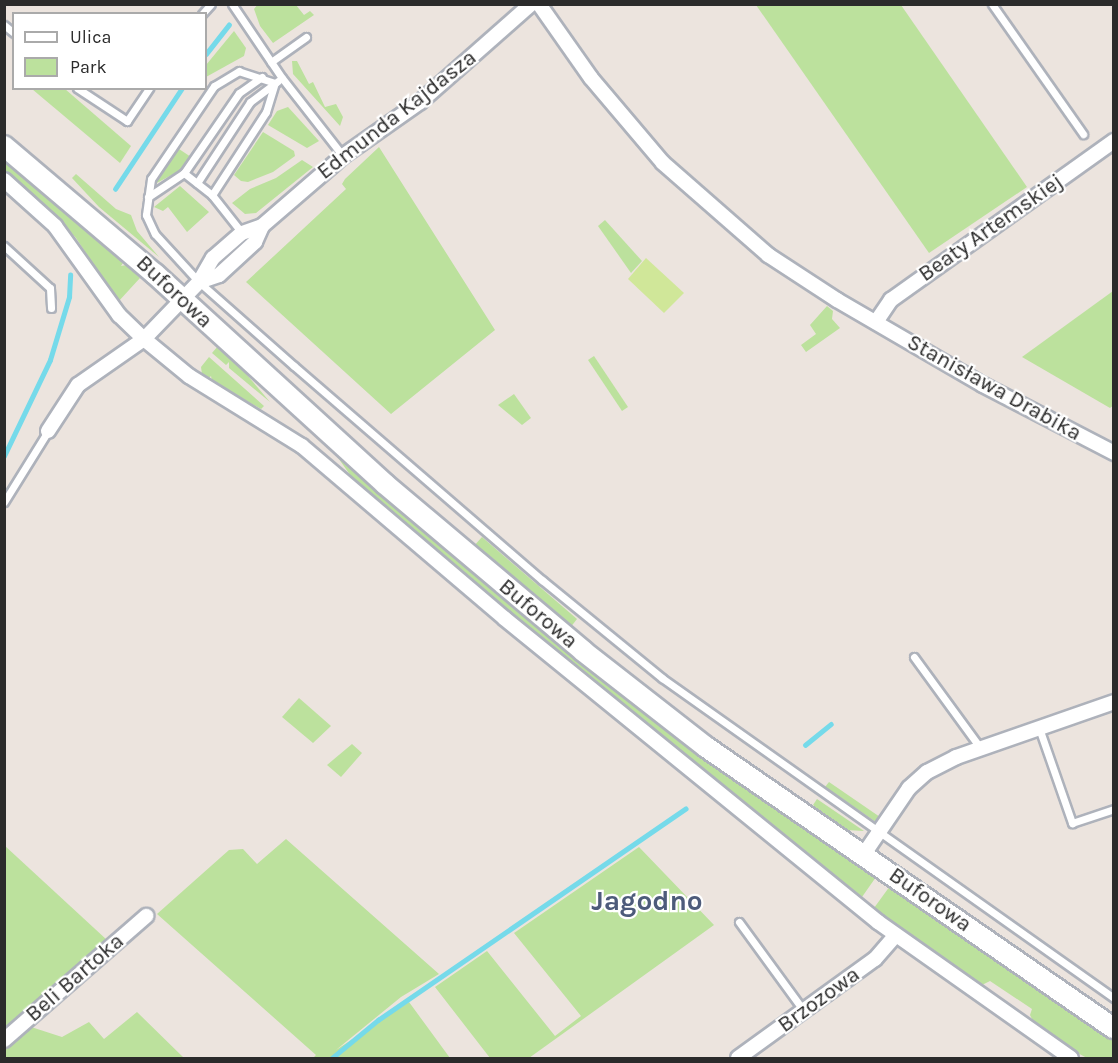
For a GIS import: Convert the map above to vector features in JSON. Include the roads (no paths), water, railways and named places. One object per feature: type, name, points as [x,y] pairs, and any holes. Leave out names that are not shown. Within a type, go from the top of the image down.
[{"type":"main road","name":"Buforowa","points":[[4,146],[182,299],[394,491],[583,651],[706,747],[1113,1028]]},
{"type":"street","name":"Edmunda Kajdasza","points":[[200,282],[207,263],[242,233],[262,226],[344,156],[420,102],[531,4]]},
{"type":"street","name":"Stanisława Drabika","points":[[539,4],[622,116],[691,188],[768,255],[876,322],[1113,453]]},
{"type":"street","name":"Beaty Artemskiej","points":[[876,322],[891,300],[1113,141]]},
{"type":"street","name":"Buforowa","points":[[4,180],[56,226],[119,315],[144,339],[198,382],[302,446],[504,618],[895,936],[1052,1054],[1071,1059]]},
{"type":"street","name":"Edmunda Kajdasza","points":[[48,431],[78,385],[144,339],[200,282],[219,275],[255,242],[262,226]]},
{"type":"street","points":[[864,854],[918,778],[941,763],[1113,702]]},
{"type":"street","name":"Beli Bartoka","points":[[4,1040],[146,916]]},
{"type":"street","name":"Brzozowa","points":[[738,1059],[875,959],[895,936]]},
{"type":"lane","points":[[232,4],[282,78],[344,156]]},
{"type":"lane","points":[[992,4],[1083,134]]},
{"type":"lane","points":[[271,63],[306,37]]},
{"type":"lane","points":[[275,83],[239,71],[214,87],[151,180],[148,197],[149,224],[200,282],[608,636],[747,740],[1113,998]]},
{"type":"lane","points":[[148,197],[184,173],[238,93],[262,77]]},
{"type":"lane","points":[[197,183],[250,102],[282,78]]},
{"type":"lane","points":[[212,195],[266,112],[275,83]]},
{"type":"lane","points":[[80,90],[127,121],[148,90]]},
{"type":"lane","points":[[184,173],[212,195],[242,233]]},
{"type":"lane","points":[[4,246],[50,288],[51,308]]},
{"type":"lane","points":[[4,502],[48,431]]},
{"type":"lane","points":[[914,657],[981,749]]},
{"type":"lane","points":[[1039,728],[1072,823],[1113,809]]},
{"type":"lane","points":[[739,922],[804,1011]]},
{"type":"waterway","points":[[207,53],[229,25]]},
{"type":"waterway","points":[[115,189],[181,90]]},
{"type":"waterway","points":[[4,456],[50,360],[69,297],[70,275]]},
{"type":"waterway","points":[[805,745],[831,724]]},
{"type":"waterway","points":[[332,1058],[378,1020],[685,809]]},
{"type":"district","name":"Jagodno","points":[[647,901]]}]
